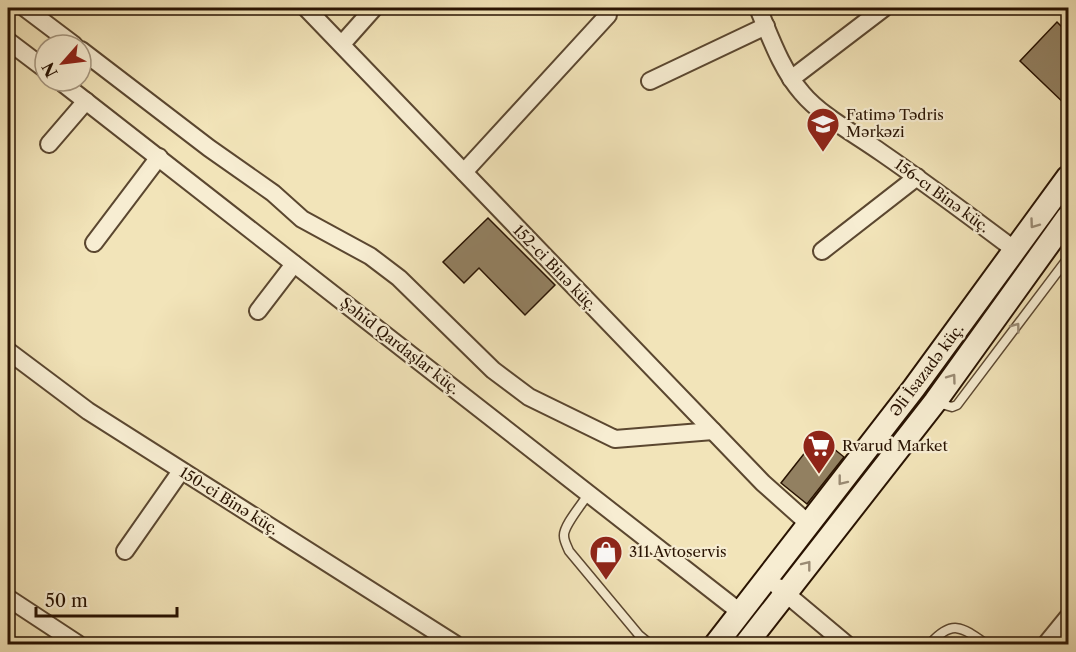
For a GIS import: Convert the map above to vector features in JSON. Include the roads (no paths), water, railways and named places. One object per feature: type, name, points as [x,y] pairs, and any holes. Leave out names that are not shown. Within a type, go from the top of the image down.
[{"type":"main road","name":"Əli İsazadə küç.","points":[[716,645],[914,388],[1068,177]]},
{"type":"main road","name":"Əli İsazadə küç.","points":[[752,636],[935,402],[1068,217]]},
{"type":"main road","points":[[740,612],[752,636]]},
{"type":"street","points":[[25,8],[58,33]]},
{"type":"street","name":"152-ci Binə küç.","points":[[306,8],[763,483],[809,524]]},
{"type":"street","points":[[342,44],[374,8]]},
{"type":"street","name":"156-cı Binə küç.","points":[[758,8],[791,79],[803,95],[819,109],[917,177],[1015,250]]},
{"type":"street","points":[[791,79],[884,8]]},
{"type":"street","points":[[464,172],[608,15]]},
{"type":"street","points":[[650,81],[766,26]]},
{"type":"street","points":[[8,41],[33,60]]},
{"type":"street","points":[[93,59],[209,148],[273,193],[302,219],[370,256],[399,278],[493,370],[529,397],[615,439],[713,431]]},
{"type":"street","name":"Şəhid Qardaşlar küç.","points":[[76,93],[740,612]]},
{"type":"street","points":[[49,144],[86,101]]},
{"type":"street","points":[[94,243],[159,157]]},
{"type":"street","points":[[822,250],[917,177]]},
{"type":"street","points":[[258,311],[294,264]]},
{"type":"street","name":"150-ci Binə küç.","points":[[8,351],[88,411],[455,645]]},
{"type":"street","points":[[125,550],[181,471]]},
{"type":"street","points":[[767,578],[846,645]]},
{"type":"street","points":[[8,598],[78,645]]},
{"type":"street","points":[[1046,645],[1068,617]]},
{"type":"lane","points":[[935,402],[952,407],[957,405],[1068,258]]},
{"type":"lane","points":[[589,493],[565,529],[564,536],[569,551],[650,645]]},
{"type":"lane","points":[[930,645],[939,633],[951,627],[963,628],[986,645]]},
{"type":"place","name":"Fatimə Tədris Mərkəzi","points":[[823,153]]},
{"type":"place","name":"Rvarud Market","points":[[819,475]]},
{"type":"place","name":"311 Avtoservis","points":[[606,581]]}]
